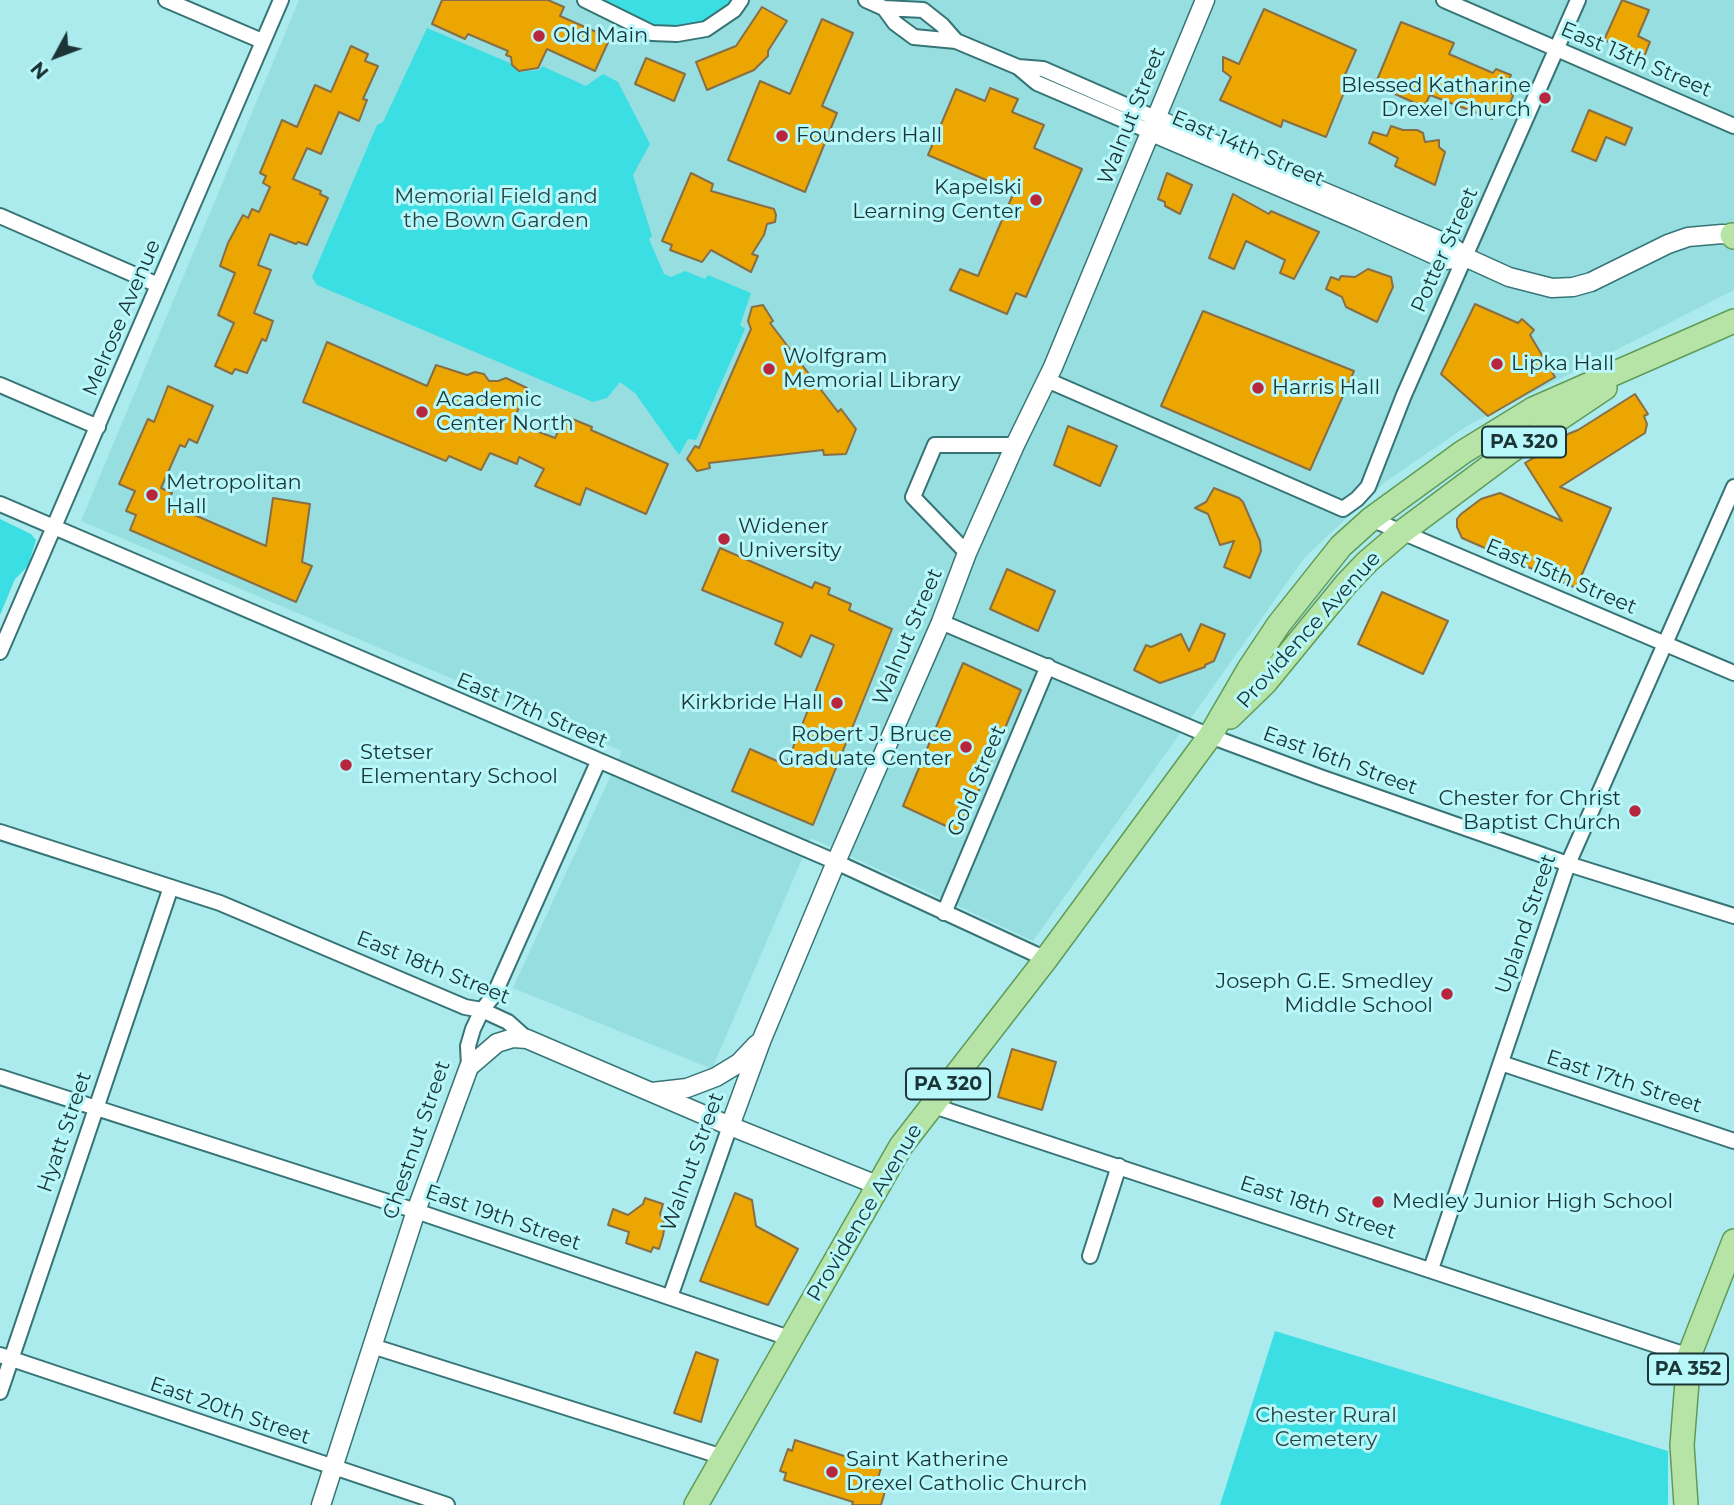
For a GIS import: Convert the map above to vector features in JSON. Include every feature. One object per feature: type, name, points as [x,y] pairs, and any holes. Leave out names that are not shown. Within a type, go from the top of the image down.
[{"type":"main road","name":"Providence Avenue","points":[[696,1505],[901,1146],[1046,959],[1210,736],[1249,668],[1295,603],[1341,546],[1371,519],[1480,441],[1533,409],[1734,320]]},
{"type":"main road","name":"Providence Avenue","points":[[1210,736],[1265,683],[1367,562],[1402,532],[1508,453],[1651,359]]},
{"type":"main road","name":"PA 352","points":[[1686,1505],[1682,1445],[1689,1356],[1734,1241]]},
{"type":"street","points":[[166,0],[262,41]]},
{"type":"street","name":"Melrose Avenue","points":[[0,652],[281,0]]},
{"type":"street","points":[[585,0],[652,33],[677,34],[706,29],[734,10],[741,0]]},
{"type":"street","name":"East 14th Street","points":[[866,0],[884,8],[923,10],[956,41]]},
{"type":"street","name":"Walnut Street","points":[[670,1297],[762,1039],[941,622],[967,553],[1047,380],[1205,0]]},
{"type":"street","name":"East 13th Street","points":[[1444,0],[1734,126]]},
{"type":"street","name":"Potter Street","points":[[1047,380],[1343,509],[1357,499],[1368,487],[1404,395],[1578,0]]},
{"type":"street","name":"East 14th Street","points":[[884,8],[895,23],[914,37],[956,41],[1018,67],[1043,69],[1152,125],[1314,195],[1450,245],[1465,257],[1519,280],[1552,288],[1573,287],[1591,282],[1688,237],[1734,236]]},
{"type":"street","points":[[0,216],[158,285]]},
{"type":"street","points":[[0,385],[98,427]]},
{"type":"street","points":[[967,553],[913,497],[935,445],[1015,445]]},
{"type":"street","name":"Upland Street","points":[[1431,1269],[1567,864],[1734,487]]},
{"type":"street","name":"East 17th Street","points":[[0,504],[836,862],[1046,959]]},
{"type":"street","name":"East 15th Street","points":[[1371,519],[1734,673]]},
{"type":"street","name":"East 16th Street","points":[[941,622],[1210,736],[1567,864],[1734,916]]},
{"type":"street","name":"Gold Street","points":[[944,913],[1048,666]]},
{"type":"street","name":"Chestnut Street","points":[[321,1505],[416,1211],[469,1067],[468,1045],[482,1010],[494,995],[598,762]]},
{"type":"street","name":"East 18th Street","points":[[0,832],[220,903],[465,1007],[482,1010],[508,1022],[527,1039],[730,1126],[877,1185]]},
{"type":"street","name":"Hyatt Street","points":[[0,1392],[5,1357],[96,1108],[171,887]]},
{"type":"street","points":[[469,1067],[497,1044],[513,1038],[527,1039]]},
{"type":"street","points":[[650,1092],[687,1088],[716,1077],[739,1063],[762,1039]]},
{"type":"street","name":"East 17th Street","points":[[1502,1063],[1734,1140]]},
{"type":"street","name":"East 19th Street","points":[[0,1077],[416,1211],[792,1339]]},
{"type":"street","name":"East 18th Street","points":[[931,1105],[1689,1356]]},
{"type":"street","points":[[1090,1256],[1119,1166]]},
{"type":"street","points":[[372,1346],[723,1457]]},
{"type":"street","name":"East 20th Street","points":[[5,1357],[447,1505]]},
{"type":"shaded area","name":"Widener University","points":[[299,0],[1734,0],[1734,290],[1467,426],[1385,482],[1305,557],[1033,941],[811,838],[712,1069],[513,988],[622,751],[81,521]]},
{"type":"green space","points":[[600,0],[735,0],[712,18],[691,27],[668,28],[652,26]]},
{"type":"green space","name":"Memorial Field and the Bown Garden","points":[[427,28],[510,63],[519,72],[539,70],[542,66],[586,86],[603,74],[618,82],[650,144],[633,175],[652,236],[649,239],[664,274],[671,277],[685,271],[705,279],[708,275],[751,293],[740,325],[745,329],[696,440],[688,439],[679,455],[635,393],[620,382],[607,398],[593,402],[317,285],[312,277],[377,125],[383,122]]},
{"type":"green space","points":[[0,519],[31,534],[36,540],[28,566],[15,579],[0,615]]},
{"type":"green space","name":"Chester Rural Cemetery","points":[[1275,1331],[1668,1451],[1668,1505],[1220,1505]]},
{"type":"building","name":"Old Main","points":[[442,0],[548,0],[564,7],[560,16],[610,38],[595,71],[547,49],[538,68],[519,71],[512,65],[511,57],[506,55],[508,51],[468,34],[465,39],[432,24]]},
{"type":"building","points":[[1622,0],[1649,10],[1638,36],[1650,42],[1644,57],[1604,40]]},
{"type":"building","points":[[762,7],[787,21],[768,51],[768,56],[754,70],[707,90],[696,62],[736,46]]},
{"type":"building","points":[[1264,9],[1356,50],[1344,77],[1349,80],[1326,137],[1283,120],[1281,127],[1220,100],[1231,77],[1223,71],[1223,57],[1239,64]]},
{"type":"building","name":"Founders Hall","points":[[822,19],[853,33],[822,106],[837,113],[805,192],[728,160],[760,81],[790,94]]},
{"type":"building","points":[[1401,22],[1454,43],[1449,54],[1493,73],[1496,69],[1511,75],[1507,85],[1513,96],[1506,112],[1498,109],[1492,119],[1430,95],[1424,107],[1375,85]]},
{"type":"building","points":[[351,46],[368,54],[365,61],[378,66],[363,99],[367,100],[359,121],[339,112],[321,154],[307,148],[293,179],[321,191],[320,194],[328,198],[307,245],[298,242],[296,244],[270,234],[258,265],[271,270],[254,313],[273,321],[266,341],[262,339],[247,373],[235,369],[232,374],[215,366],[234,323],[218,315],[235,273],[220,266],[228,243],[243,215],[248,218],[252,209],[259,212],[270,187],[263,183],[266,176],[260,173],[282,120],[297,127],[315,85],[331,92]]},
{"type":"building","points":[[646,58],[685,74],[674,101],[635,84]]},
{"type":"building","name":"Kapelski Learning Center","points":[[990,88],[1018,99],[1012,112],[1044,125],[1034,148],[1082,169],[1026,297],[1016,293],[1007,314],[950,290],[960,269],[978,276],[1014,192],[928,155],[956,89],[985,101]]},
{"type":"building","points":[[1589,110],[1632,128],[1625,145],[1606,137],[1596,161],[1572,151]]},
{"type":"building","points":[[1391,126],[1403,130],[1417,130],[1423,133],[1425,142],[1439,140],[1439,147],[1445,152],[1435,185],[1395,166],[1398,158],[1369,143],[1373,132],[1387,136]]},
{"type":"building","points":[[691,173],[713,184],[711,191],[774,209],[775,222],[767,224],[764,235],[752,254],[758,256],[751,272],[711,250],[702,262],[670,250],[672,245],[662,241]]},
{"type":"building","points":[[1167,173],[1192,185],[1180,214],[1158,199]]},
{"type":"building","points":[[1233,194],[1269,214],[1271,211],[1319,232],[1294,279],[1280,273],[1285,260],[1246,241],[1234,269],[1209,258]]},
{"type":"building","points":[[1368,269],[1391,277],[1393,287],[1377,322],[1346,307],[1342,297],[1326,289],[1331,277],[1339,280],[1341,276],[1355,277]]},
{"type":"building","name":"Lipka Hall","points":[[1475,304],[1518,323],[1522,319],[1534,330],[1530,335],[1555,377],[1488,416],[1441,374]]},
{"type":"building","name":"Wolfgram Memorial Library","points":[[763,305],[773,321],[770,323],[838,412],[841,409],[856,429],[846,454],[824,455],[823,450],[709,463],[710,468],[697,471],[687,459],[695,446],[699,448],[751,329],[748,321],[752,307]]},
{"type":"building","name":"Harris Hall","points":[[1203,311],[1354,371],[1310,470],[1161,406]]},
{"type":"building","name":"Academic Center North","points":[[327,342],[427,386],[436,365],[467,375],[475,372],[484,374],[489,381],[506,378],[527,388],[513,422],[555,438],[565,416],[668,464],[646,514],[586,488],[580,505],[535,486],[544,469],[519,457],[517,464],[490,453],[481,470],[449,456],[446,461],[303,402]]},
{"type":"building","name":"Metropolitan Hall","points":[[168,386],[213,406],[197,443],[189,439],[185,447],[180,445],[161,488],[172,493],[167,503],[266,546],[273,498],[310,504],[302,562],[312,566],[296,602],[130,530],[136,515],[126,511],[135,491],[119,484],[148,419],[154,422]]},
{"type":"building","points":[[1635,394],[1648,414],[1644,416],[1647,424],[1645,433],[1560,487],[1611,508],[1576,588],[1462,538],[1457,527],[1457,519],[1461,514],[1481,499],[1500,493],[1562,521],[1525,463],[1550,448],[1548,445],[1560,442],[1568,434]]},
{"type":"building","points":[[1068,426],[1117,446],[1100,486],[1054,465]]},
{"type":"building","points":[[1214,488],[1243,502],[1260,541],[1261,551],[1250,578],[1224,567],[1234,541],[1220,545],[1208,514],[1195,508],[1206,502]]},
{"type":"building","name":"Kirkbride Hall","points":[[720,548],[812,588],[815,582],[830,588],[828,594],[851,604],[849,610],[892,629],[813,825],[732,791],[750,749],[786,765],[834,645],[811,635],[801,657],[775,644],[783,623],[702,590]]},
{"type":"building","points":[[1007,569],[1055,591],[1038,631],[990,609]]},
{"type":"building","points":[[1382,592],[1448,621],[1423,674],[1358,644]]},
{"type":"building","points":[[1201,624],[1225,634],[1214,661],[1205,667],[1160,683],[1134,670],[1146,645],[1151,647],[1181,634],[1189,651]]},
{"type":"building","name":"Robert J. Bruce Graduate Center","points":[[963,663],[1021,690],[961,833],[903,806]]},
{"type":"building","points":[[1012,1049],[1056,1062],[1042,1110],[998,1097]]},
{"type":"building","points":[[735,1193],[752,1200],[756,1226],[798,1249],[768,1305],[700,1281]]},
{"type":"building","points":[[645,1198],[663,1204],[660,1214],[665,1224],[663,1236],[659,1249],[653,1247],[651,1252],[626,1243],[629,1232],[608,1225],[613,1209],[628,1215],[643,1204]]},
{"type":"building","points":[[696,1352],[718,1360],[701,1422],[674,1413]]},
{"type":"building","name":"Saint Katherine Drexel Catholic Church","points":[[795,1440],[881,1468],[878,1478],[888,1481],[881,1505],[852,1505],[853,1502],[784,1480],[786,1473],[780,1471],[788,1449],[792,1451]]},
{"type":"place","name":"Old Main","points":[[539,36]]},
{"type":"place","name":"Blessed Katharine Drexel Church","points":[[1545,98]]},
{"type":"place","name":"Founders Hall","points":[[782,136]]},
{"type":"place","name":"Kapelski Learning Center","points":[[1036,200]]},
{"type":"place","name":"Lipka Hall","points":[[1497,364]]},
{"type":"place","name":"Wolfgram Memorial Library","points":[[769,369]]},
{"type":"place","name":"Harris Hall","points":[[1258,388]]},
{"type":"place","name":"Academic Center North","points":[[422,412]]},
{"type":"place","name":"Metropolitan Hall","points":[[152,495]]},
{"type":"place","name":"Widener University","points":[[724,539]]},
{"type":"place","name":"Kirkbride Hall","points":[[837,703]]},
{"type":"place","name":"Robert J. Bruce Graduate Center","points":[[966,747]]},
{"type":"place","name":"Stetser Elementary School","points":[[346,765]]},
{"type":"place","name":"Chester for Christ Baptist Church","points":[[1635,811]]},
{"type":"place","name":"Joseph G.E. Smedley Middle School","points":[[1447,994]]},
{"type":"place","name":"Medley Junior High School","points":[[1378,1202]]},
{"type":"place","name":"Saint Katherine Drexel Catholic Church","points":[[832,1472]]}]
